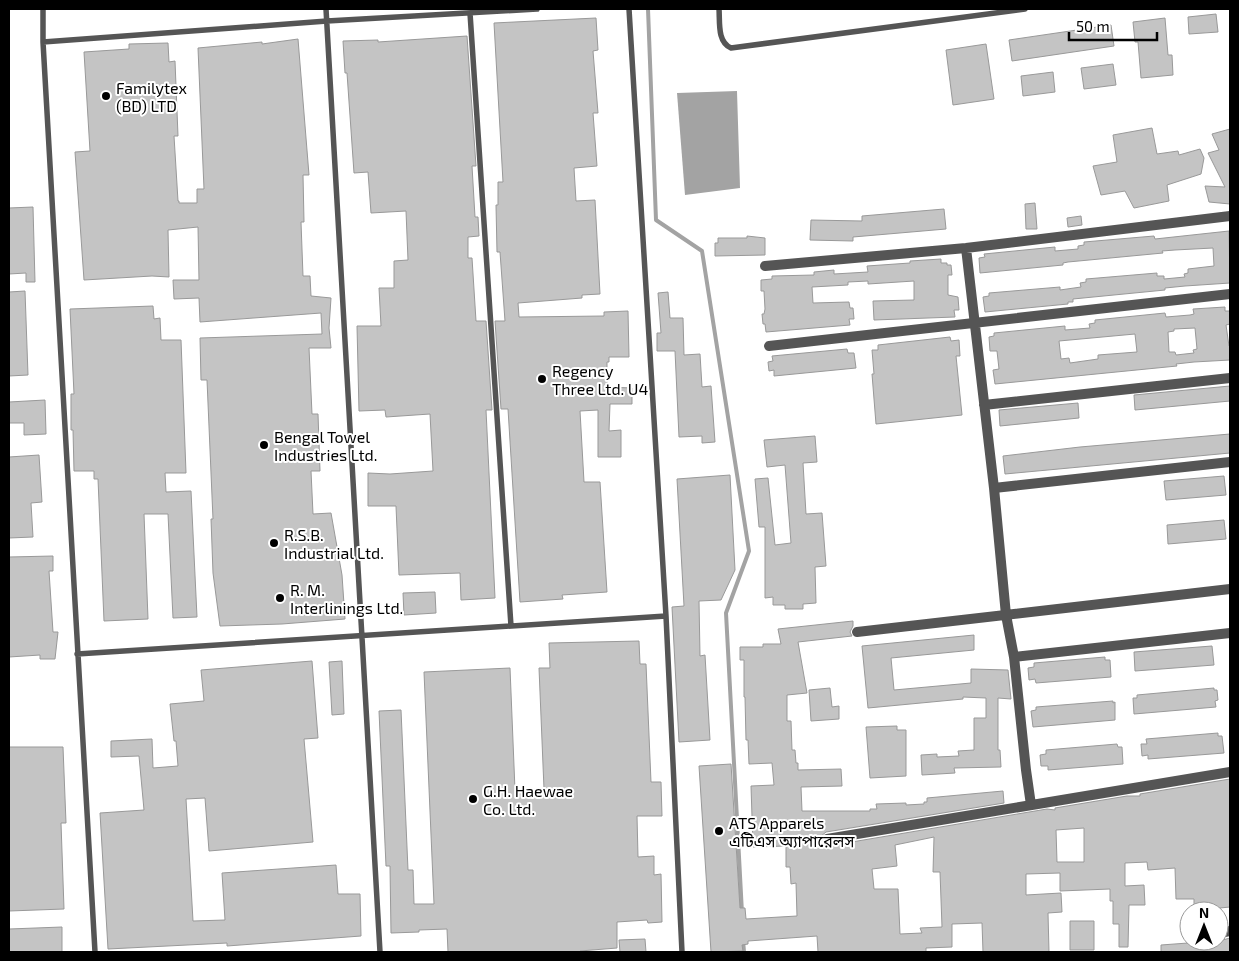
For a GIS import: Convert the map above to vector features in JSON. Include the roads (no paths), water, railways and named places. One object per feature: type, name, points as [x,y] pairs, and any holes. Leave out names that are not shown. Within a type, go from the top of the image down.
[{"type":"street","points":[[765,266],[966,248],[1230,216]]},
{"type":"street","points":[[966,248],[994,488],[1006,615],[1014,657],[1031,805]]},
{"type":"street","points":[[769,346],[1230,294]]},
{"type":"street","points":[[984,405],[1230,378]]},
{"type":"street","points":[[994,488],[1230,462]]},
{"type":"street","points":[[856,632],[1230,590]]},
{"type":"street","points":[[1014,657],[1230,633]]},
{"type":"street","points":[[827,839],[1230,772]]},
{"type":"lane","points":[[43,9],[43,42],[95,952]]},
{"type":"lane","points":[[326,9],[380,952]]},
{"type":"lane","points":[[43,42],[327,21],[537,9]]},
{"type":"lane","points":[[629,9],[666,616],[682,952]]},
{"type":"lane","points":[[719,9],[721,39],[725,46],[731,48],[1025,9]]},
{"type":"lane","points":[[470,13],[510,626]]},
{"type":"lane","points":[[77,654],[666,616]]},
{"type":"waterway","points":[[648,9],[656,220],[702,251],[749,551],[726,613],[742,913]]},
{"type":"waterway","points":[[743,940],[744,952]]},
{"type":"place","name":"Familytex (BD) LTD","points":[[106,96]]},
{"type":"place","name":"Regency Three Ltd. U4","points":[[542,379]]},
{"type":"place","name":"Bengal Towel Industries Ltd.","points":[[264,445]]},
{"type":"place","name":"R.S.B. Industrial Ltd.","points":[[274,543]]},
{"type":"place","name":"R. M. Interlinings Ltd.","points":[[280,598]]},
{"type":"place","name":"G.H. Haewae Co. Ltd.","points":[[473,799]]},
{"type":"place","name":"ATS Apparels এটিএস অ্যাপারেলস","points":[[719,831]]}]
